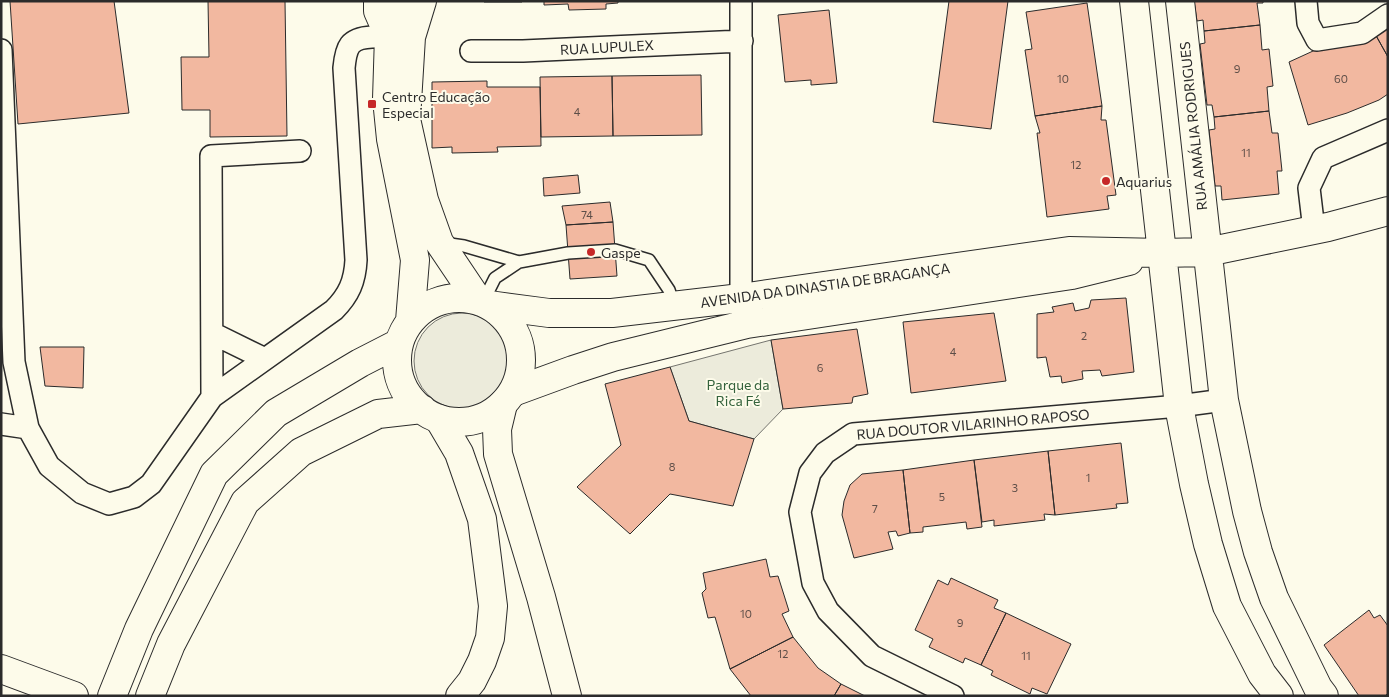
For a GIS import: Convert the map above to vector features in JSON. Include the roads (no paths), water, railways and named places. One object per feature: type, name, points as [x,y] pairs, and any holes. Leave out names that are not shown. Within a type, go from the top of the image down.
[{"type":"main road","points":[[378,1],[378,11],[400,37]]},
{"type":"main road","points":[[400,1],[400,37],[406,119],[424,200],[439,242],[483,302],[505,317],[516,334],[522,353],[520,373],[508,398],[497,429],[498,454],[541,596],[567,696]]},
{"type":"main road","points":[[422,1],[400,37],[387,99],[392,139],[415,260],[405,332],[397,362],[400,380],[409,396],[431,414],[459,453],[482,519],[493,606],[490,638],[482,661],[472,681],[460,696]]},
{"type":"main road","points":[[1134,1],[1179,406],[1194,484],[1208,544],[1227,606],[1262,674],[1279,696]]},
{"type":"main road","name":"RUA AMÁLIA RODRIGUES","points":[[1180,1],[1224,400],[1247,511],[1258,552],[1274,598],[1318,688],[1324,696]]},
{"type":"main road","name":"AVENIDA DA DINASTIA DE BRAGANÇA","points":[[483,302],[558,313],[612,313],[741,298],[1069,251],[1207,252],[1314,230],[1388,211]]},
{"type":"main road","name":"AVENIDA DA DINASTIA DE BRAGANÇA","points":[[508,398],[573,370],[613,357],[747,324],[1072,276],[1162,253]]},
{"type":"main road","points":[[112,696],[139,629],[214,474],[276,413],[360,363],[405,332],[424,308],[441,300],[460,298],[483,302]]},
{"type":"main road","points":[[573,370],[599,346],[618,338],[653,332],[663,328],[671,322],[675,306]]},
{"type":"main road","points":[[150,696],[171,644],[245,502],[302,452],[378,414],[431,414],[456,422],[474,420],[490,414],[508,398]]},
{"type":"main road","points":[[1,669],[74,696]]},
{"type":"street","points":[[741,1],[741,298]]},
{"type":"street","points":[[1306,1],[1308,23],[1317,40],[1362,33],[1388,15]]},
{"type":"street","points":[[1,50],[14,362],[28,428],[49,466],[82,493],[109,504],[134,496],[152,484],[212,397],[334,310],[343,301],[354,280],[356,260],[344,68],[345,58],[352,42],[358,38],[400,37]]},
{"type":"street","name":"RUA LUPULEX","points":[[471,51],[523,51],[742,41]]},
{"type":"street","points":[[1314,230],[1308,188],[1323,158],[1388,130]]},
{"type":"street","points":[[212,397],[212,156],[300,151]]},
{"type":"street","points":[[212,333],[265,359]]},
{"type":"street","name":"RUA DOUTOR VILARINHO RAPOSO","points":[[953,696],[872,656],[828,611],[813,583],[800,512],[810,473],[825,453],[853,434],[1179,406],[1224,400]]},
{"type":"street","points":[[1,424],[28,428]]},
{"type":"lane","points":[[439,242],[464,246],[519,262]]},
{"type":"lane","points":[[483,302],[495,278],[519,262],[568,253],[615,250],[648,260],[669,290],[675,306]]},
{"type":"place","name":"Centro Educação Especial","points":[[372,104]]},
{"type":"place","name":"Aquarius","points":[[1106,181]]},
{"type":"place","name":"Gaspe","points":[[591,252]]},
{"type":"park label","name":"Parque da Rica Fé","points":[[738,392]]}]
